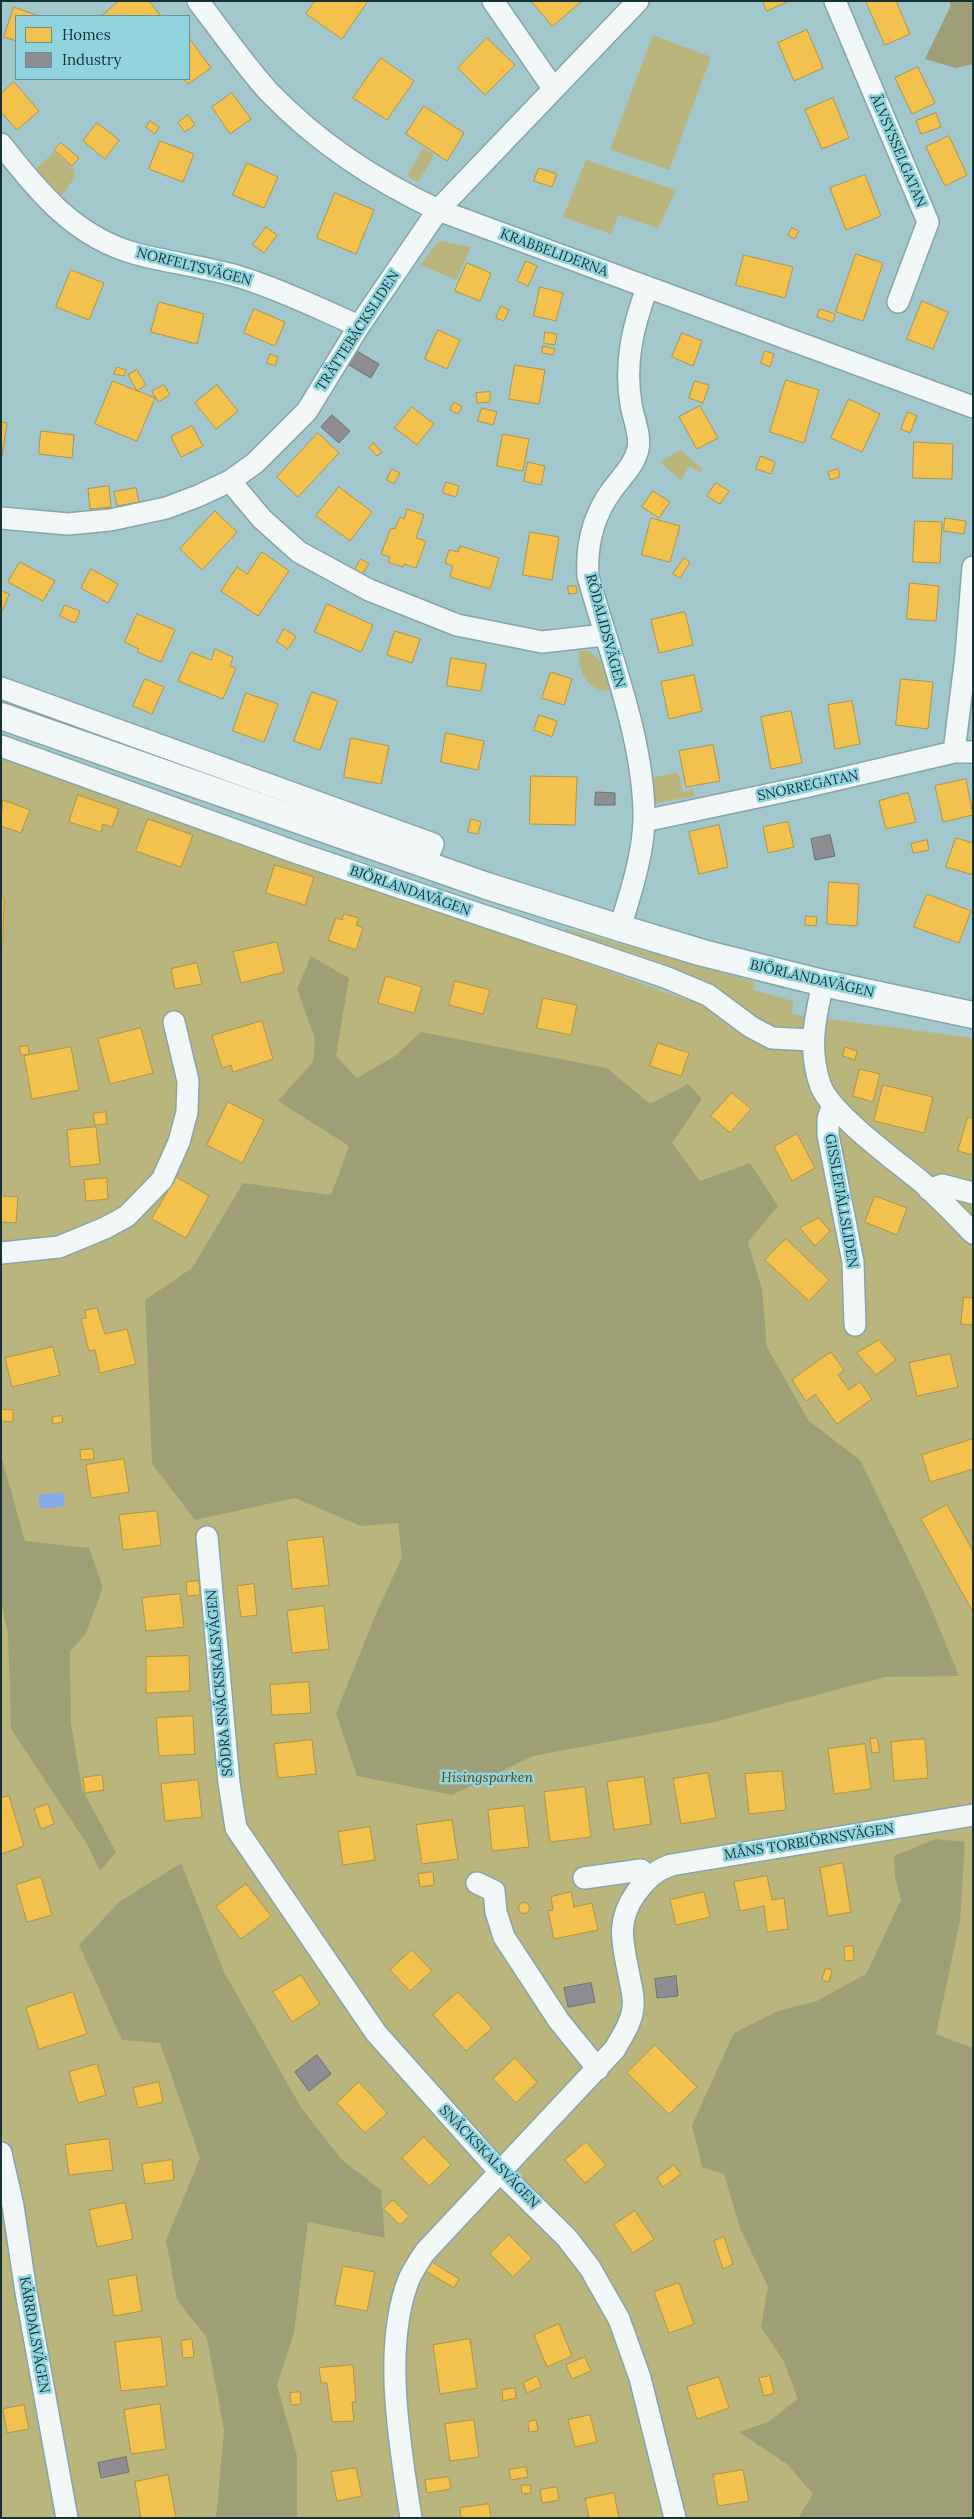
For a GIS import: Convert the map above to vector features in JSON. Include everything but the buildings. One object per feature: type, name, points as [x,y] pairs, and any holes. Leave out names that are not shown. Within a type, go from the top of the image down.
[{"type":"street","name":"KRABBELIDERNA","points":[[198,1],[267,89],[321,140],[390,187],[438,210],[973,407]]},
{"type":"street","points":[[493,1],[553,88]]},
{"type":"street","name":"TRÄTTEBÄCKSLIDEN","points":[[1,518],[26,522],[68,524],[110,520],[166,508],[230,481],[255,463],[307,411],[359,326],[438,210],[638,1]]},
{"type":"street","name":"ÄLVSYSSELGATAN","points":[[835,1],[928,222],[898,302]]},
{"type":"street","name":"NORFELTSVÄGEN","points":[[1,144],[55,208],[102,240],[136,254],[190,264],[267,285],[359,326]]},
{"type":"street","name":"RÖDALIDSVÄGEN","points":[[620,928],[636,873],[644,821],[636,741],[588,576],[588,544],[592,525],[601,507],[634,461],[639,446],[630,403],[628,360],[632,333],[648,288]]},
{"type":"street","points":[[230,481],[262,519],[299,552],[369,590],[457,625],[542,642],[604,635]]},
{"type":"street","points":[[963,752],[966,655],[973,567]]},
{"type":"street","points":[[1,688],[433,844],[425,864]]},
{"type":"street","name":"BJÖRLANDAVÄGEN","points":[[1,716],[425,864],[620,928],[703,953],[823,983],[973,1015]]},
{"type":"street","name":"BJÖRLANDAVÄGEN","points":[[1,746],[295,852],[665,977],[708,995],[751,1027],[772,1038],[812,1040]]},
{"type":"street","name":"SNORREGATAN","points":[[644,821],[963,752]]},
{"type":"street","name":"GISSLEFJÄLLSLIDEN","points":[[823,983],[812,1040],[812,1051],[820,1086],[832,1107],[930,1190],[973,1233]]},
{"type":"street","points":[[1,1253],[58,1243],[106,1228],[127,1216],[162,1180],[179,1142],[187,1112],[188,1081],[174,1022]]},
{"type":"street","name":"GISSLEFJÄLLSLIDEN","points":[[832,1107],[828,1119],[828,1135],[853,1262],[856,1325]]},
{"type":"street","points":[[930,1190],[942,1185],[973,1193]]},
{"type":"street","name":"SÖDRA SNÄCKSKALSVÄGEN","points":[[207,1537],[229,1783],[236,1828]]},
{"type":"street","name":"MÅNS TORBJÖRNSVÄGEN","points":[[411,2518],[401,2456],[394,2355],[403,2299],[410,2277],[425,2252],[615,2049],[627,2026],[633,2007],[622,1937],[622,1921],[626,1907],[648,1877],[657,1870],[671,1865],[973,1815]]},
{"type":"street","name":"SNÄCKSKALSVÄGEN","points":[[236,1828],[376,2033],[500,2172],[567,2238],[590,2268],[608,2298],[640,2378],[675,2518]]},
{"type":"street","points":[[584,1878],[641,1870],[648,1877]]},
{"type":"street","points":[[477,1883],[494,1891],[496,1912],[504,1937],[559,2021],[598,2069]]},
{"type":"street","name":"KÄRRDALSVÄGEN","points":[[1,2153],[13,2206],[26,2292],[67,2518]]},
{"type":"green space","points":[[949,1],[973,1],[973,64],[956,68],[925,59],[951,5]]},
{"type":"green space","points":[[653,35],[711,57],[669,170],[610,149]]},
{"type":"green space","points":[[423,148],[433,154],[433,158],[418,182],[407,176]]},
{"type":"green space","points":[[54,152],[73,168],[75,177],[62,195],[58,195],[34,171]]},
{"type":"green space","points":[[586,160],[676,190],[658,228],[618,215],[611,234],[563,217]]},
{"type":"green space","points":[[440,241],[471,247],[456,280],[421,265]]},
{"type":"green space","points":[[681,450],[703,469],[700,473],[690,466],[680,480],[660,462]]},
{"type":"green space","points":[[579,651],[589,651],[601,662],[612,690],[597,688],[586,680],[580,666]]},
{"type":"green space","name":"Hisingsparken","points":[[1,759],[513,936],[684,999],[741,1006],[722,992],[679,970],[634,953],[565,931],[567,929],[755,982],[753,990],[793,1001],[792,1014],[973,1038],[973,2518],[1,2518]]},
{"type":"green space","points":[[678,772],[683,792],[693,789],[695,796],[657,803],[652,796],[652,778]]},
{"type":"green space","points":[[311,956],[349,978],[336,1056],[357,1078],[395,1056],[421,1032],[607,1068],[650,1104],[688,1084],[702,1099],[672,1143],[700,1181],[750,1163],[778,1206],[748,1242],[762,1289],[767,1347],[808,1420],[860,1460],[926,1596],[959,1676],[885,1677],[714,1722],[533,1756],[452,1795],[357,1776],[336,1713],[375,1616],[402,1557],[398,1523],[361,1526],[295,1498],[195,1520],[152,1464],[145,1300],[192,1268],[243,1183],[331,1195],[349,1146],[278,1101],[313,1062],[315,1039],[297,989]]},
{"type":"green space","points":[[1,1455],[25,1541],[89,1548],[103,1587],[86,1633],[70,1652],[71,1723],[82,1789],[116,1852],[100,1871],[87,1844],[11,1729],[8,1632],[1,1602]]},
{"type":"green space","points":[[935,1839],[965,1842],[960,1921],[936,2034],[973,2048],[973,2518],[798,2518],[813,2494],[787,2464],[739,2432],[768,2422],[798,2399],[783,2360],[761,2327],[768,2287],[740,2228],[724,2174],[702,2167],[692,2125],[734,2033],[778,2011],[817,2001],[866,1974],[901,1900],[895,1877],[894,1856]]},
{"type":"green space","points":[[181,1863],[224,1972],[302,2109],[342,2160],[381,2190],[385,2238],[308,2222],[294,2333],[277,2385],[297,2456],[297,2518],[216,2518],[224,2431],[207,2338],[177,2300],[166,2240],[200,2158],[160,2043],[122,2040],[79,1945],[119,1902]]},
{"type":"water","points":[[63,1492],[65,1506],[40,1509],[38,1495]]}]
